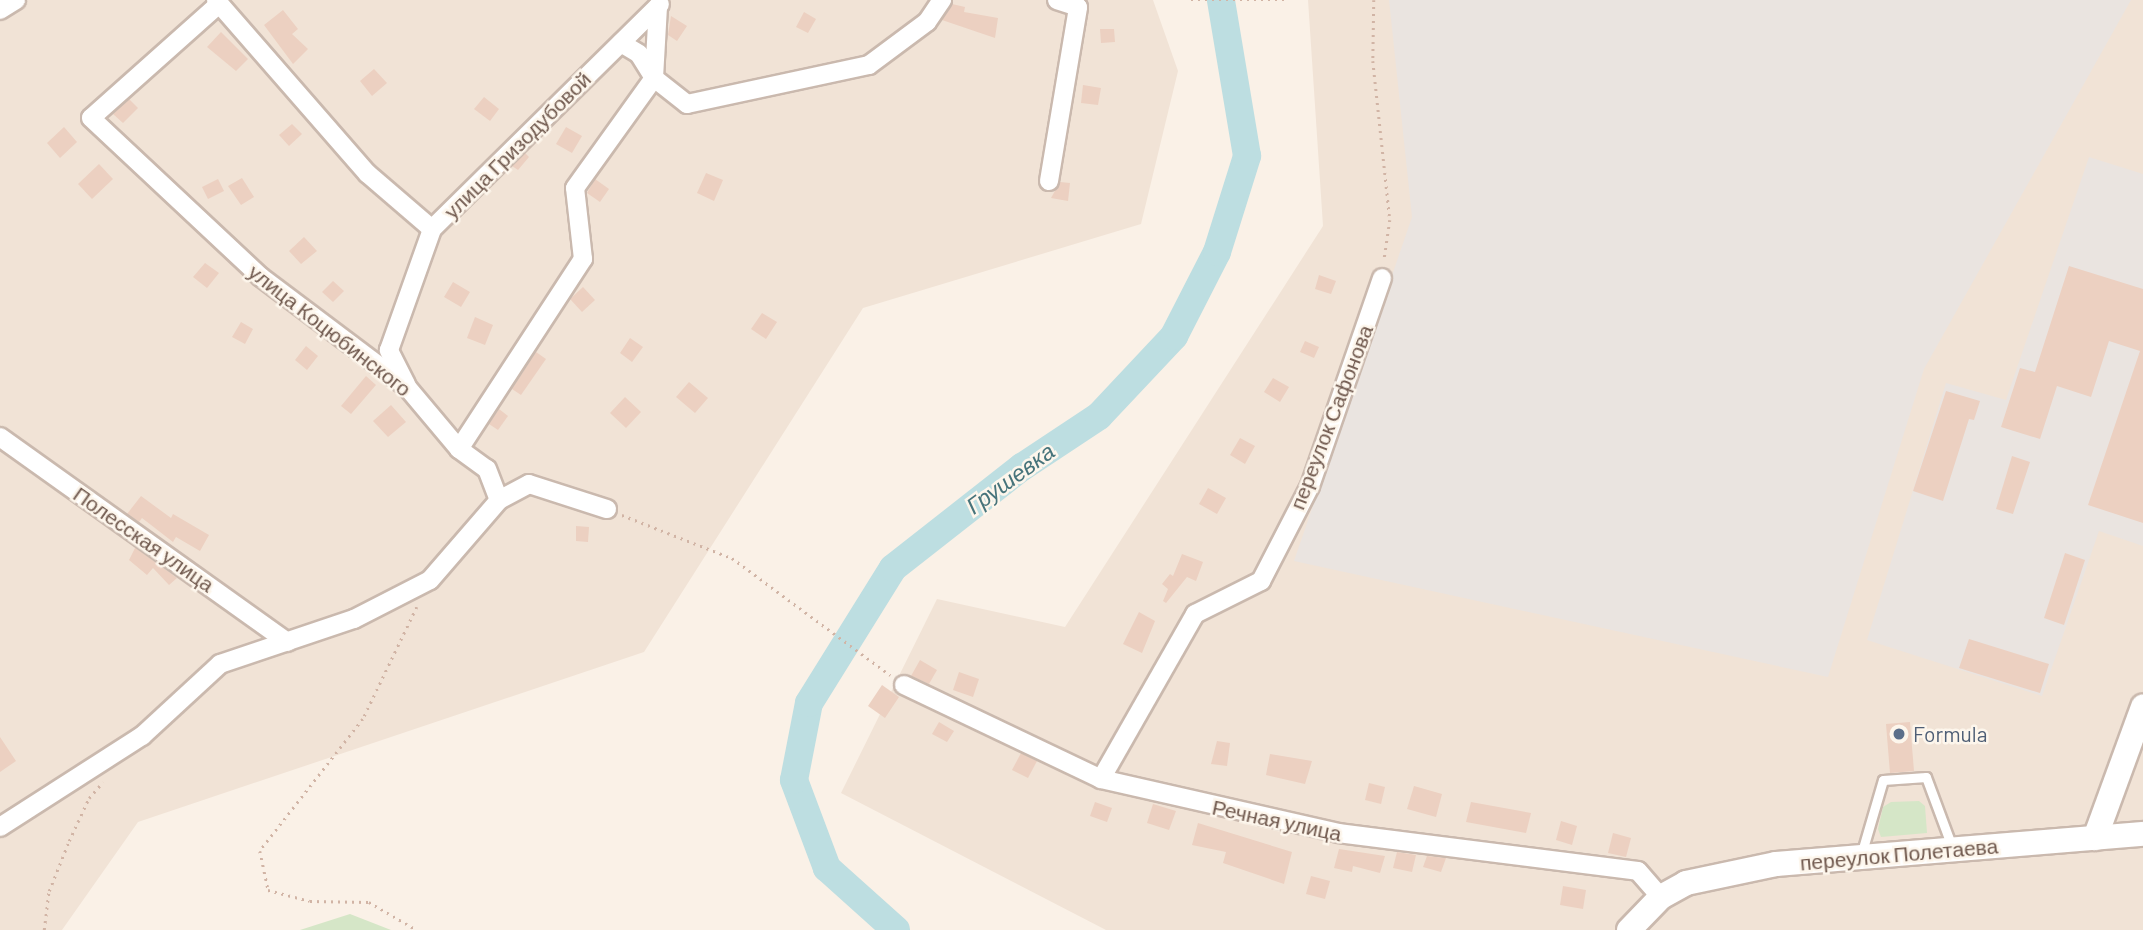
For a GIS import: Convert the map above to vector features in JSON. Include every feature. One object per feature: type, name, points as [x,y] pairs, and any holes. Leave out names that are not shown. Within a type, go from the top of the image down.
[{"type":"main road","points":[[2095,838],[2143,707]]},
{"type":"main road","name":"переулок Полетаева","points":[[1629,930],[1661,897],[1686,883],[1776,864],[2143,834]]},
{"type":"street","points":[[0,10],[16,0]]},
{"type":"street","points":[[621,43],[639,54],[654,78],[687,104],[869,65],[927,22],[942,0]]},
{"type":"street","points":[[1049,181],[1078,8],[1058,0]]},
{"type":"street","points":[[217,2],[368,174],[432,229]]},
{"type":"street","name":"улица Коцюбинского","points":[[217,2],[91,118],[261,277],[407,387],[459,449],[487,468],[499,500]]},
{"type":"street","points":[[459,449],[583,259],[575,188],[654,78],[660,3]]},
{"type":"street","name":"улица Гризодубовой","points":[[407,387],[389,351],[432,229],[660,3]]},
{"type":"street","name":"переулок Сафонова","points":[[1101,779],[1195,614],[1261,581],[1310,486],[1382,278]]},
{"type":"street","name":"Полесская улица","points":[[0,437],[287,642]]},
{"type":"street","points":[[0,827],[142,736],[220,664],[354,619],[430,580],[499,500],[529,484],[607,509]]},
{"type":"street","name":"Речная улица","points":[[904,685],[1101,779],[1338,833],[1638,871],[1661,897]]},
{"type":"lane","points":[[1860,857],[1883,780],[1926,777],[1954,850]]},
{"type":"path","points":[[1191,0],[1285,0]]},
{"type":"path","points":[[1374,0],[1373,61],[1390,220],[1382,278]]},
{"type":"path","points":[[607,509],[732,558],[904,685]]},
{"type":"path","points":[[417,930],[369,902],[310,901],[268,890],[260,850],[363,719],[430,580]]},
{"type":"path","points":[[44,930],[50,891],[69,841],[89,798],[107,778]]},
{"type":"shaded area","points":[[0,0],[1153,0],[1178,71],[1141,224],[863,308],[644,652],[138,822],[62,930],[0,930]]},
{"type":"shaded area","points":[[1308,0],[2143,0],[2143,930],[1106,930],[841,793],[937,599],[1065,627],[1323,226]]},
{"type":"shaded area","points":[[1389,0],[2131,0],[1924,369],[1828,677],[1294,561],[1412,217]]},
{"type":"shaded area","points":[[2089,157],[2143,174],[2143,546],[2099,531],[2042,696],[1867,640],[1946,383],[2006,400]]},
{"type":"green space","points":[[1919,801],[1925,806],[1927,833],[1881,837],[1878,829],[1883,807],[1891,802]]},
{"type":"green space","points":[[350,914],[391,930],[300,930]]},
{"type":"building","points":[[952,4],[965,7],[964,12],[998,18],[995,38],[942,20]]},
{"type":"building","points":[[283,10],[298,29],[292,34],[308,49],[293,64],[264,25]]},
{"type":"building","points":[[804,12],[816,19],[808,33],[796,27]]},
{"type":"building","points":[[671,16],[687,26],[677,41],[668,35]]},
{"type":"building","points":[[1100,29],[1114,29],[1115,42],[1101,43]]},
{"type":"building","points":[[221,32],[248,59],[236,71],[207,47]]},
{"type":"building","points":[[374,69],[387,83],[372,96],[360,81]]},
{"type":"building","points":[[1083,85],[1101,88],[1098,105],[1081,103]]},
{"type":"building","points":[[484,97],[499,109],[490,121],[474,109]]},
{"type":"building","points":[[129,99],[138,108],[123,123],[113,114]]},
{"type":"building","points":[[292,124],[302,134],[289,146],[279,135]]},
{"type":"building","points":[[64,127],[77,142],[60,158],[47,143]]},
{"type":"building","points":[[566,127],[582,136],[572,153],[556,144]]},
{"type":"building","points":[[525,153],[529,157],[518,170],[512,166]]},
{"type":"building","points":[[99,164],[113,179],[92,199],[78,184]]},
{"type":"building","points":[[706,173],[723,180],[714,201],[697,193]]},
{"type":"building","points":[[242,178],[254,197],[241,205],[228,186]]},
{"type":"building","points":[[218,179],[224,191],[208,199],[202,187]]},
{"type":"building","points":[[595,179],[609,189],[600,202],[587,193]]},
{"type":"building","points":[[1060,182],[1070,183],[1068,201],[1051,198]]},
{"type":"building","points":[[304,237],[317,251],[301,264],[289,251]]},
{"type":"building","points":[[205,263],[219,273],[207,288],[193,277]]},
{"type":"building","points":[[2069,266],[2143,289],[2143,523],[2088,505],[2140,351],[2109,341],[2091,397],[2057,386],[2040,439],[2001,427],[2020,368],[2035,372]]},
{"type":"building","points":[[1319,275],[1336,281],[1331,294],[1315,289]]},
{"type":"building","points":[[333,281],[344,291],[333,302],[322,292]]},
{"type":"building","points":[[453,282],[470,292],[461,307],[444,297]]},
{"type":"building","points":[[583,287],[595,300],[582,312],[570,299]]},
{"type":"building","points":[[762,313],[777,322],[766,339],[751,329]]},
{"type":"building","points":[[475,317],[493,325],[485,345],[467,338]]},
{"type":"building","points":[[241,322],[253,329],[245,344],[232,337]]},
{"type":"building","points":[[630,338],[643,347],[632,362],[620,353]]},
{"type":"building","points":[[1305,341],[1319,347],[1314,358],[1300,352]]},
{"type":"building","points":[[306,346],[318,356],[307,370],[295,360]]},
{"type":"building","points":[[536,352],[546,359],[521,395],[512,389]]},
{"type":"building","points":[[366,376],[376,385],[351,414],[341,406]]},
{"type":"building","points":[[1273,378],[1289,387],[1280,402],[1264,392]]},
{"type":"building","points":[[689,382],[708,398],[695,413],[676,397]]},
{"type":"building","points":[[1946,391],[1980,401],[1974,420],[1969,419],[1943,501],[1913,491]]},
{"type":"building","points":[[625,397],[641,412],[626,428],[610,413]]},
{"type":"building","points":[[391,405],[406,422],[388,437],[373,421]]},
{"type":"building","points":[[499,409],[508,416],[498,430],[489,424]]},
{"type":"building","points":[[1240,438],[1255,446],[1245,464],[1230,455]]},
{"type":"building","points":[[2012,456],[2030,462],[2013,514],[1996,509]]},
{"type":"building","points":[[1208,488],[1226,498],[1217,514],[1199,504]]},
{"type":"building","points":[[141,496],[171,518],[173,514],[209,535],[200,551],[176,537],[173,542],[142,518],[139,522],[127,514]]},
{"type":"building","points":[[576,526],[589,527],[588,542],[576,541]]},
{"type":"building","points":[[135,548],[177,578],[169,585],[153,568],[147,575],[129,560]]},
{"type":"building","points":[[2065,553],[2085,560],[2064,625],[2044,618]]},
{"type":"building","points":[[1182,554],[1203,562],[1196,581],[1187,577],[1166,603],[1163,601],[1168,589],[1162,584],[1170,574],[1173,576]]},
{"type":"building","points":[[1139,612],[1155,621],[1142,653],[1123,644]]},
{"type":"building","points":[[1969,639],[2049,664],[2040,693],[1959,668]]},
{"type":"building","points":[[920,660],[937,670],[929,684],[911,676]]},
{"type":"building","points":[[959,672],[979,679],[973,697],[953,690]]},
{"type":"building","points":[[882,685],[899,697],[885,718],[868,706]]},
{"type":"building","points":[[939,722],[954,731],[947,742],[932,734]]},
{"type":"building","points":[[1910,722],[1914,771],[1890,773],[1886,724]]},
{"type":"building","points":[[0,737],[16,761],[0,772]]},
{"type":"building","points":[[1217,741],[1230,743],[1227,766],[1211,764]]},
{"type":"building","points":[[1021,753],[1037,761],[1028,778],[1012,770]]},
{"type":"building","points":[[1270,754],[1312,761],[1305,784],[1266,775]]},
{"type":"building","points":[[1369,783],[1385,787],[1381,804],[1365,800]]},
{"type":"building","points":[[1414,786],[1442,794],[1436,817],[1407,809]]},
{"type":"building","points":[[1095,802],[1112,808],[1107,822],[1090,816]]},
{"type":"building","points":[[1471,802],[1531,813],[1526,833],[1466,822]]},
{"type":"building","points":[[1153,804],[1176,811],[1169,830],[1147,823]]},
{"type":"building","points":[[1561,821],[1577,826],[1572,845],[1556,840]]},
{"type":"building","points":[[1198,823],[1292,852],[1284,884],[1223,863],[1226,852],[1192,845]]},
{"type":"building","points":[[1613,833],[1631,838],[1626,857],[1608,853]]},
{"type":"building","points":[[1339,849],[1385,856],[1380,873],[1353,866],[1352,872],[1334,868]]},
{"type":"building","points":[[1397,852],[1416,855],[1412,872],[1393,868]]},
{"type":"building","points":[[1427,856],[1446,858],[1441,872],[1423,867]]},
{"type":"building","points":[[1311,876],[1330,881],[1325,899],[1306,894]]},
{"type":"building","points":[[1563,886],[1586,890],[1583,909],[1560,905]]},
{"type":"waterway","name":"Грушевка","points":[[896,930],[827,868],[794,780],[809,703],[893,568],[1022,467],[1099,416],[1174,336],[1217,252],[1247,156],[1221,0]]},
{"type":"place","name":"Formula","points":[[1899,734]]}]
